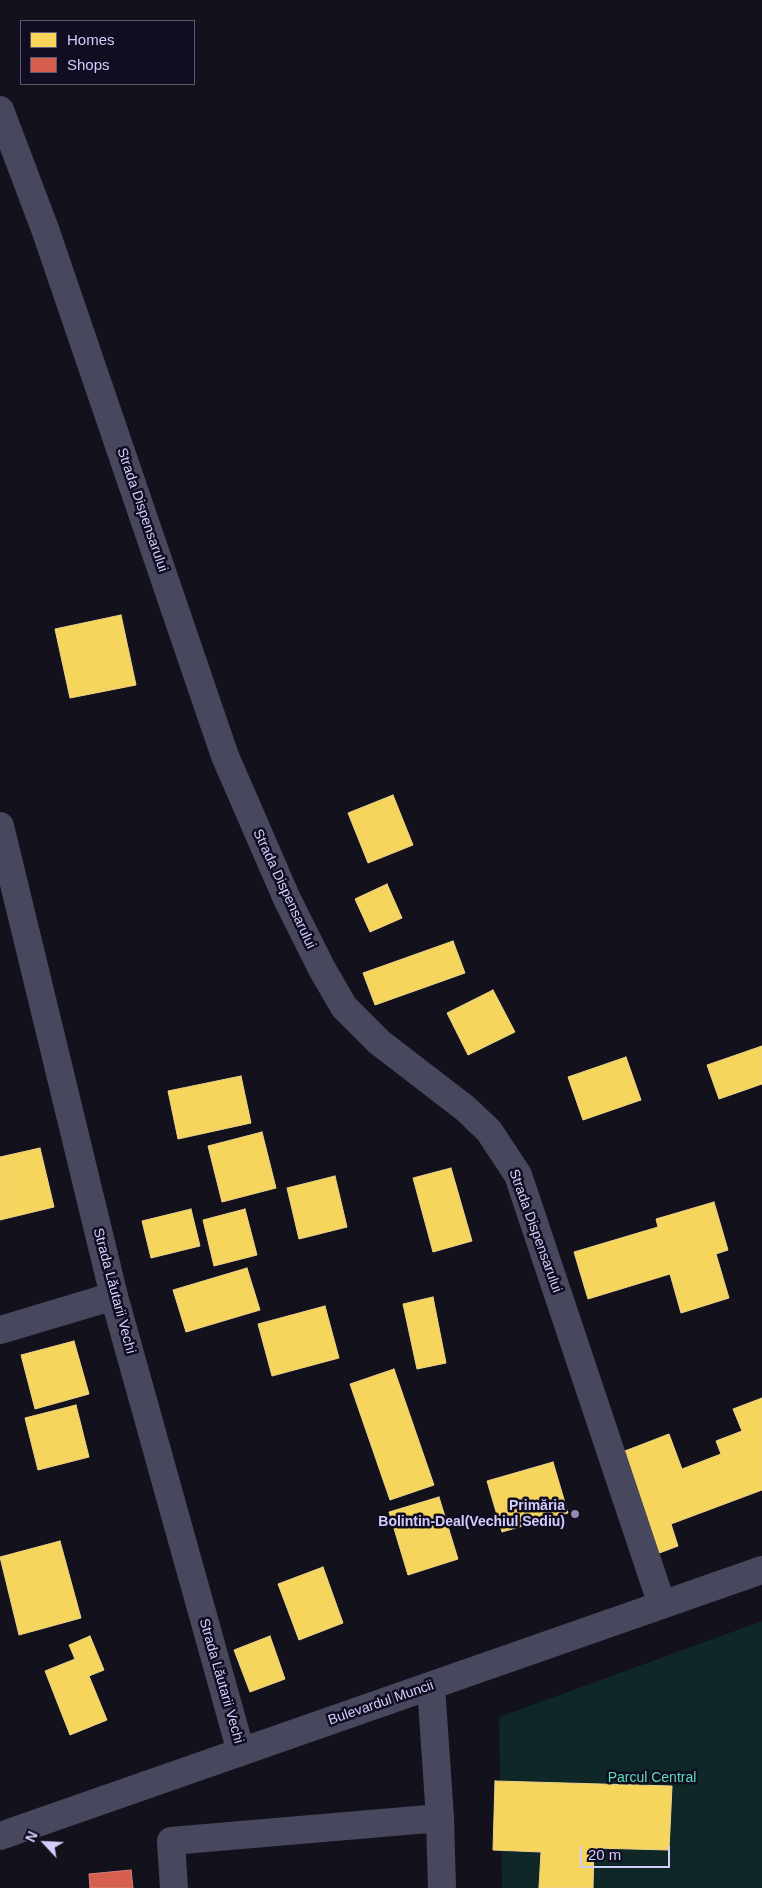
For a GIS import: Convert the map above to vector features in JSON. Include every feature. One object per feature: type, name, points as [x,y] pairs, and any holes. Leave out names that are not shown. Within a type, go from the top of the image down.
[{"type":"street","name":"Strada Dispensarului","points":[[0,110],[45,228],[225,756],[287,899],[322,969],[344,1007],[379,1042],[466,1109],[484,1126],[518,1175],[662,1605]]},
{"type":"street","name":"Strada Lăutarii Vechi","points":[[0,826],[114,1296],[241,1752]]},
{"type":"street","points":[[0,1330],[114,1296]]},
{"type":"street","name":"Bulevardul Muncii","points":[[0,1836],[762,1570]]},
{"type":"street","points":[[431,1686],[440,1818],[442,1888]]},
{"type":"street","points":[[174,1888],[171,1841],[440,1818]]},
{"type":"green space","name":"Parcul Central","points":[[762,1621],[762,1888],[502,1888],[499,1717]]},
{"type":"building: Homes","points":[[121,615],[136,685],[70,698],[55,629]]},
{"type":"building: Homes","points":[[393,795],[413,845],[368,863],[348,813]]},
{"type":"building: Homes","points":[[387,884],[402,918],[370,932],[355,899]]},
{"type":"building: Homes","points":[[453,941],[465,973],[375,1005],[363,973]]},
{"type":"building: Homes","points":[[493,990],[515,1032],[468,1055],[447,1013]]},
{"type":"building: Homes","points":[[762,1046],[762,1084],[719,1099],[707,1065]]},
{"type":"building: Homes","points":[[626,1057],[641,1100],[583,1120],[568,1077]]},
{"type":"building: Homes","points":[[241,1076],[251,1123],[178,1139],[168,1091]]},
{"type":"building: Homes","points":[[262,1132],[276,1188],[222,1202],[208,1146]]},
{"type":"building: Homes","points":[[40,1148],[54,1207],[0,1220],[0,1157]]},
{"type":"building: Homes","points":[[451,1168],[472,1241],[433,1252],[413,1178]]},
{"type":"building: Homes","points":[[335,1176],[347,1227],[299,1239],[287,1188]]},
{"type":"building: Homes","points":[[714,1202],[728,1250],[716,1254],[729,1298],[681,1313],[670,1274],[588,1299],[574,1252],[658,1227],[656,1219]]},
{"type":"building: Homes","points":[[191,1209],[200,1246],[151,1258],[142,1221]]},
{"type":"building: Homes","points":[[245,1209],[257,1255],[214,1266],[203,1220]]},
{"type":"building: Homes","points":[[247,1268],[260,1310],[186,1332],[173,1290]]},
{"type":"building: Homes","points":[[433,1297],[446,1363],[417,1369],[403,1304]]},
{"type":"building: Homes","points":[[325,1306],[339,1358],[272,1376],[258,1324]]},
{"type":"building: Homes","points":[[74,1341],[89,1394],[35,1409],[21,1355]]},
{"type":"building: Homes","points":[[394,1369],[434,1485],[390,1500],[350,1384]]},
{"type":"building: Homes","points":[[762,1398],[762,1490],[671,1524],[678,1546],[654,1555],[617,1454],[669,1434],[682,1469],[721,1454],[716,1441],[742,1431],[733,1409]]},
{"type":"building: Homes","points":[[76,1405],[89,1457],[38,1470],[25,1418]]},
{"type":"building: Homes","points":[[553,1462],[568,1513],[502,1532],[487,1481]]},
{"type":"building: Homes","points":[[439,1497],[458,1559],[408,1575],[389,1512]]},
{"type":"building: Homes","points":[[60,1541],[81,1618],[19,1635],[0,1557]]},
{"type":"building: Homes","points":[[323,1567],[343,1623],[299,1640],[278,1584]]},
{"type":"building: Homes","points":[[90,1636],[104,1670],[89,1676],[107,1720],[70,1735],[45,1671],[75,1659],[69,1645]]},
{"type":"building: Homes","points":[[270,1636],[285,1679],[250,1692],[234,1650]]},
{"type":"building: Homes","points":[[495,1781],[672,1786],[669,1850],[594,1848],[593,1888],[539,1888],[541,1852],[493,1850]]},
{"type":"building: Shops","points":[[131,1870],[133,1888],[90,1888],[89,1874]]},
{"type":"place","name":"Primăria Bolintin-Deal(Vechiul Sediu)","points":[[575,1514]]}]
